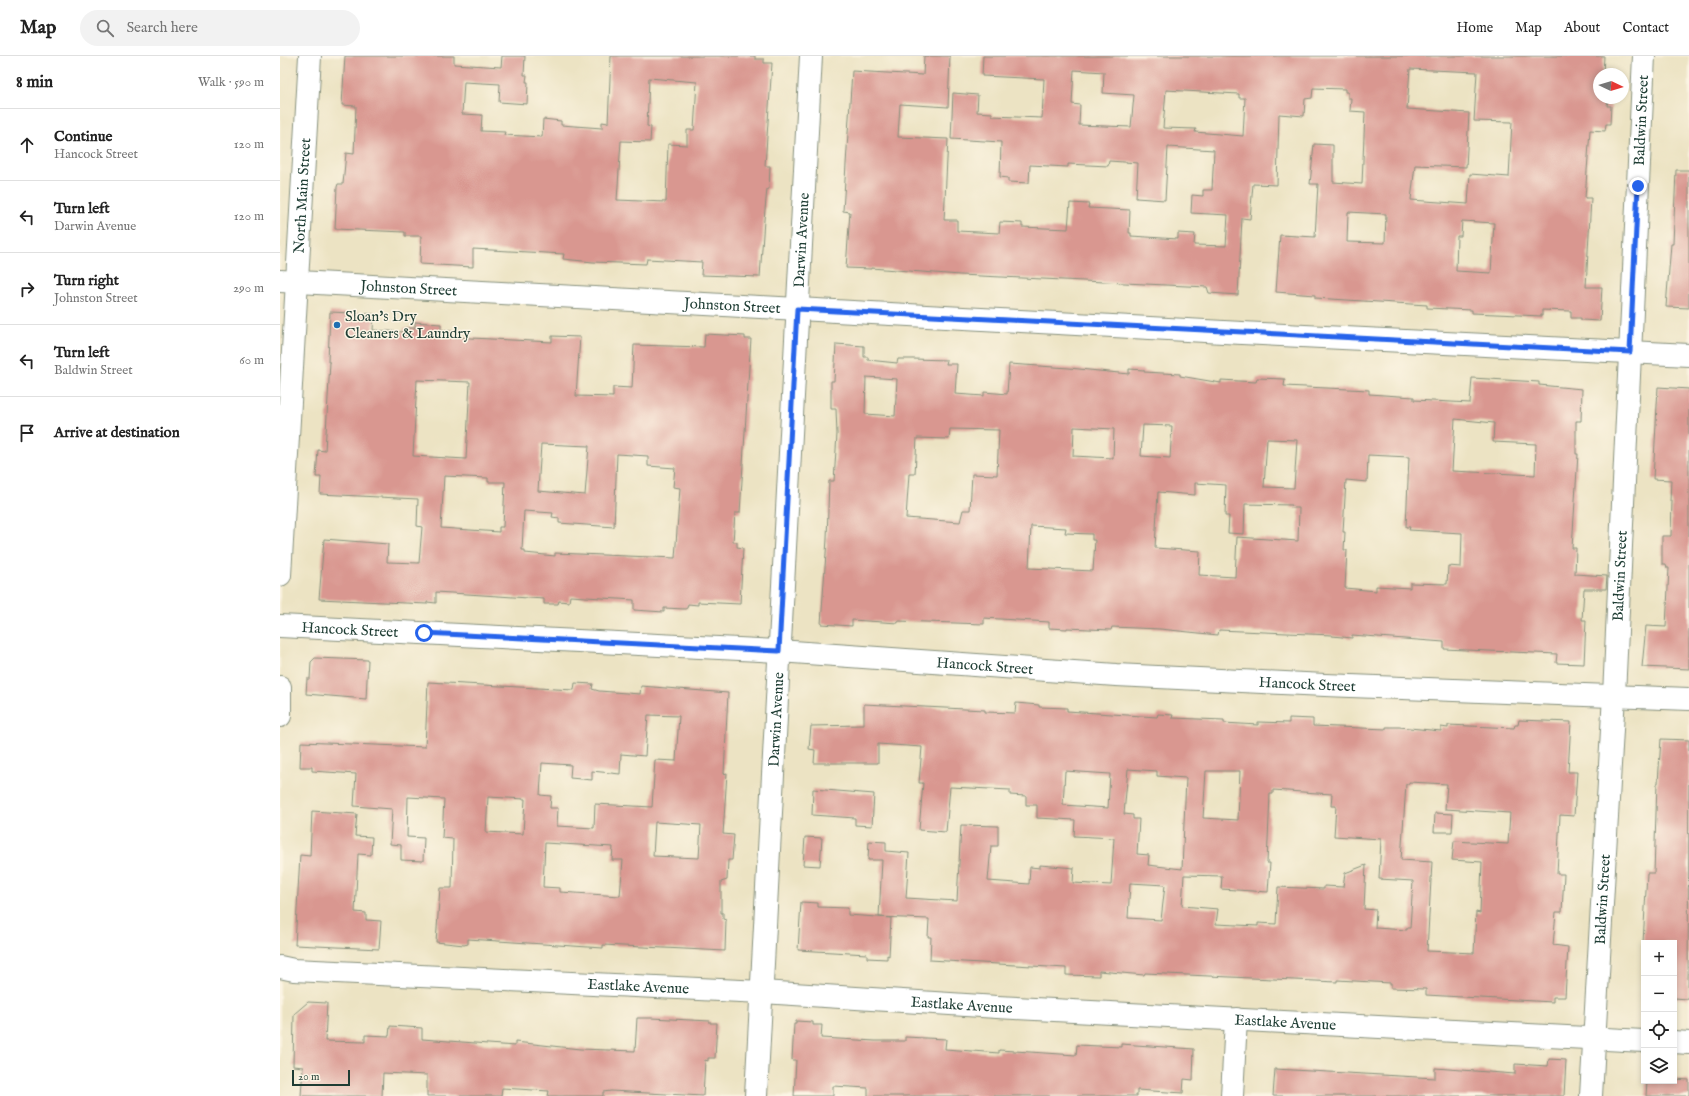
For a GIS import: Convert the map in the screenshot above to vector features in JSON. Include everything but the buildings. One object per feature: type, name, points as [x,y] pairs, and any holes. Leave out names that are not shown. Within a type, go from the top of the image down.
[{"type":"street","name":"North Main Street","points":[[280,575],[288,281],[310,56]]},
{"type":"street","name":"Darwin Avenue","points":[[756,1096],[811,56]]},
{"type":"street","name":"Baldwin Street","points":[[1592,1096],[1614,695],[1644,56]]},
{"type":"street","name":"Johnston Street","points":[[288,281],[1689,355]]},
{"type":"street","name":"Hancock Street","points":[[280,626],[779,651],[1116,675],[1325,686],[1689,698]]},
{"type":"street","points":[[280,687],[280,716]]},
{"type":"street","name":"Eastlake Avenue","points":[[280,967],[294,970],[762,992],[997,1008],[1641,1041]]},
{"type":"street","points":[[1232,1096],[1236,1019]]},
{"type":"street","points":[[1677,1042],[1689,1043]]},
{"type":"place","name":"Sloan's Dry Cleaners & Laundry","points":[[337,325]]},
{"type":"route","points":[[424,633],[779,651],[797,309],[1630,352],[1638,186]]}]
